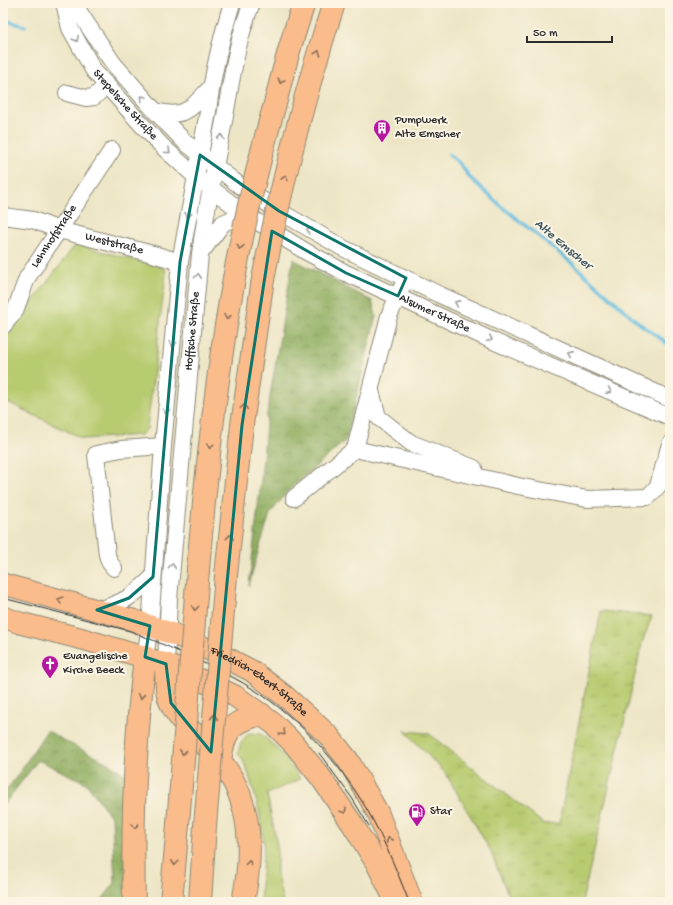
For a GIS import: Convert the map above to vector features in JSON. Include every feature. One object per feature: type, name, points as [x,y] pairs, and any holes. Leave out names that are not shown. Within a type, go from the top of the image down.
[{"type":"highway","points":[[172,902],[198,570],[212,423],[224,331],[242,236],[263,146],[286,60],[304,3]]},
{"type":"highway","points":[[200,902],[226,575],[242,425],[262,285],[290,154],[314,67],[334,3]]},
{"type":"highway","points":[[134,902],[136,767],[145,657]]},
{"type":"highway","points":[[166,664],[168,694],[171,703],[180,717],[220,761],[235,785],[247,819],[250,856],[243,902]]},
{"type":"highway","points":[[220,761],[222,745],[232,727],[243,720],[261,714]]},
{"type":"main road","name":"Friedrich-Ebert-Straße","points":[[3,584],[133,620],[223,656],[252,671],[302,711],[328,735],[348,760],[378,813],[412,902]]},
{"type":"main road","name":"Friedrich-Ebert-Straße","points":[[3,617],[166,664],[235,696],[261,714],[274,724],[294,744],[335,797],[376,864],[396,902]]},
{"type":"street","name":"Stepelsche Straße","points":[[64,3],[70,28],[94,71],[141,124],[196,177],[211,189]]},
{"type":"street","name":"Stepelsche Straße","points":[[74,3],[113,63],[155,111],[186,143],[215,166]]},
{"type":"street","name":"Hoffsche Straße","points":[[166,664],[158,629],[153,578],[163,446],[180,262],[208,112],[210,88],[223,30],[232,3]]},
{"type":"street","name":"Hoffsche Straße","points":[[145,657],[158,629],[172,555],[204,220],[236,56],[245,20],[252,3]]},
{"type":"street","points":[[67,93],[86,98],[94,97],[107,86]]},
{"type":"street","points":[[155,111],[167,114],[179,114],[190,109],[210,88]]},
{"type":"street","name":"Lehnhofstraße","points":[[3,326],[15,311],[27,278],[112,150]]},
{"type":"street","name":"Alsumer Straße","points":[[215,166],[240,186],[316,234],[445,297],[670,399]]},
{"type":"street","name":"Alsumer Straße","points":[[211,189],[245,214],[305,251],[346,273],[493,341],[670,417]]},
{"type":"street","points":[[200,254],[223,223],[245,214]]},
{"type":"street","name":"Weststraße","points":[[3,216],[33,220],[59,230],[180,262]]},
{"type":"street","points":[[294,498],[355,449],[390,316],[406,278]]},
{"type":"street","points":[[371,389],[378,417],[411,443],[518,486]]},
{"type":"street","points":[[355,449],[518,486],[587,498],[648,497],[658,486],[670,444]]},
{"type":"street","points":[[114,568],[107,555],[96,454],[121,448],[163,446]]},
{"type":"street","points":[[97,610],[115,606],[129,598],[153,578]]},
{"type":"highlighted area","points":[[200,155],[279,211],[406,278],[398,296],[346,273],[272,231],[242,425],[211,752],[171,703],[166,664],[145,657],[150,626],[97,610],[129,598],[153,577],[180,262]]},
{"type":"green space","points":[[78,245],[164,268],[166,273],[147,429],[141,435],[83,439],[3,400],[3,341],[72,249]]},
{"type":"green space","points":[[293,259],[372,301],[376,316],[346,440],[289,490],[270,514],[249,586],[267,414]]},
{"type":"green space","points":[[601,611],[652,616],[642,643],[582,902],[511,902],[490,850],[446,774],[405,731],[428,733],[544,824],[559,823]]},
{"type":"green space","points":[[47,730],[99,758],[128,777],[129,902],[100,902],[115,883],[112,818],[86,783],[38,760],[3,806],[3,795]]},
{"type":"green space","points":[[249,733],[261,734],[267,739],[278,749],[300,779],[267,794],[277,845],[277,876],[283,902],[260,902],[264,844],[259,810],[248,772],[242,758],[238,754],[241,742]]},
{"type":"waterway","points":[[3,20],[25,26]]},
{"type":"waterway","name":"Alte Emscher","points":[[449,154],[461,165],[469,177],[501,206],[574,265],[640,324],[670,345]]},
{"type":"tram line","points":[[3,598],[130,631],[227,674],[271,701],[299,725],[325,751],[348,780],[379,833],[409,902]]},
{"type":"tram line","points":[[319,753],[352,798],[369,826]]},
{"type":"place","name":"Pumpwerk Alte Emscher","points":[[382,143]]},
{"type":"place","name":"Evangelische Kirche Beeck","points":[[50,679]]},
{"type":"place","name":"Star","points":[[417,827]]}]
